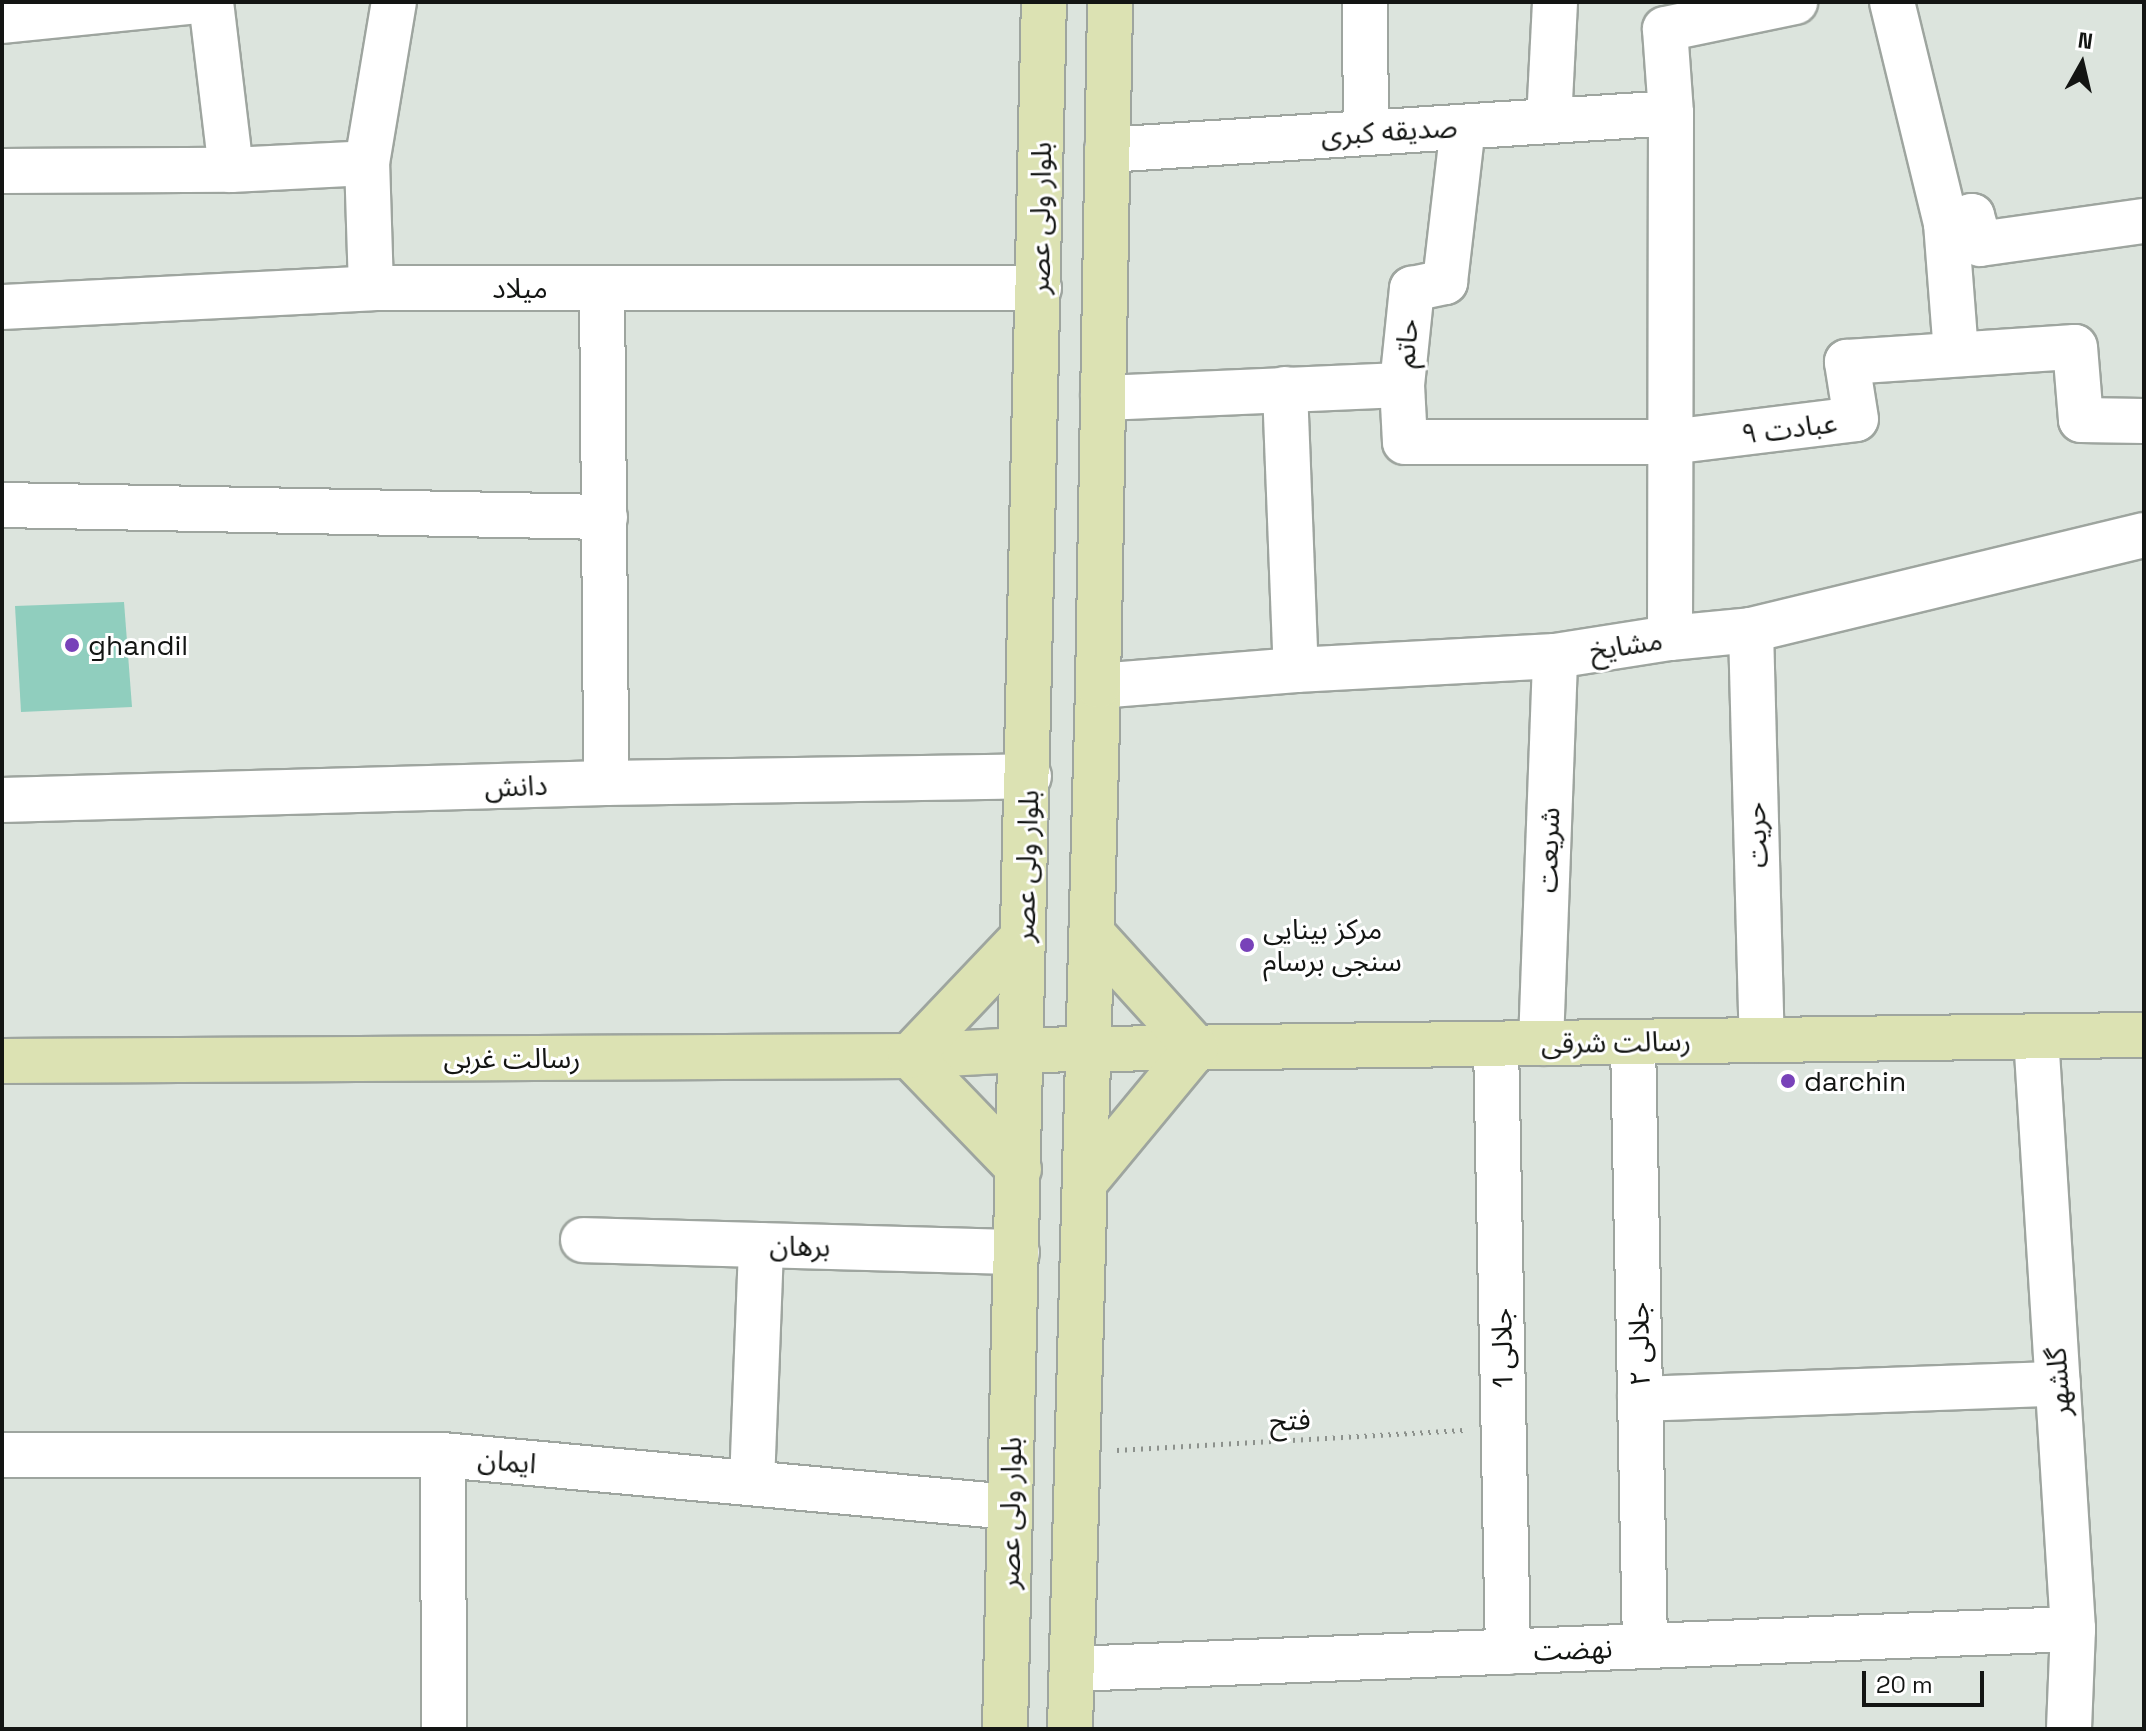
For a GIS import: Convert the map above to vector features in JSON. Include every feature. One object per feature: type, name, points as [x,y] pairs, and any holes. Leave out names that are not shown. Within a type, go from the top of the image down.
[{"type":"main road","name":"بلوار ولی عصر","points":[[1005,1729],[1029,776],[1044,2]]},
{"type":"main road","points":[[1070,1729],[1098,686],[1110,2]]},
{"type":"main road","points":[[1085,1182],[1196,1048],[1091,932]]},
{"type":"main road","points":[[1019,1169],[910,1056],[1023,937]]},
{"type":"main road","name":"رسالت شرقی","points":[[1022,1050],[2144,1035]]},
{"type":"main road","name":"رسالت غربی","points":[[2,1061],[910,1056],[1022,1050]]},
{"type":"street","points":[[2,21],[190,2]]},
{"type":"street","points":[[211,2],[231,170]]},
{"type":"street","points":[[371,288],[367,163],[394,2]]},
{"type":"street","points":[[1365,2],[1366,133]]},
{"type":"street","points":[[1549,121],[1555,2]]},
{"type":"street","points":[[1670,638],[1671,113],[1665,29],[1795,2]]},
{"type":"street","points":[[1892,2],[1946,223],[1956,354]]},
{"type":"street","name":"صدیقه کبری","points":[[1107,150],[1671,113]]},
{"type":"street","name":"حاتم","points":[[1103,398],[1402,385],[1412,289],[1445,282],[1463,127]]},
{"type":"street","points":[[2,171],[231,170],[367,163]]},
{"type":"street","points":[[1946,223],[1972,216],[1980,244],[2144,221]]},
{"type":"street","name":"میلاد","points":[[2,307],[371,288],[1039,288]]},
{"type":"street","points":[[602,288],[606,783]]},
{"type":"street","name":"عبادت ۹","points":[[1402,385],[1405,442],[1670,442],[1856,419],[1847,362],[2075,347],[2081,420],[2144,421]]},
{"type":"street","points":[[1285,389],[1296,670]]},
{"type":"street","points":[[2,505],[605,517]]},
{"type":"street","name":"مشایخ","points":[[1098,686],[1296,670],[1555,656],[1670,638],[1751,630],[2144,535]]},
{"type":"street","name":"حریت","points":[[1751,630],[1762,1040]]},
{"type":"street","name":"شریعت","points":[[1541,1043],[1555,656]]},
{"type":"street","name":"دانش","points":[[2,800],[606,783],[1029,776]]},
{"type":"street","name":"گلشهر","points":[[2036,1036],[2073,1629],[2069,1729]]},
{"type":"street","name":"جلالی ۲","points":[[1633,1042],[1645,1646]]},
{"type":"street","name":"جلالی 1","points":[[1496,1044],[1508,1652]]},
{"type":"street","name":"برهان","points":[[583,1240],[1017,1252]]},
{"type":"street","points":[[752,1483],[761,1245]]},
{"type":"street","points":[[1640,1399],[2058,1384]]},
{"type":"street","name":"ایمان","points":[[2,1455],[443,1455],[1010,1507]]},
{"type":"street","points":[[443,1455],[444,1729]]},
{"type":"street","name":"نهضت","points":[[1072,1669],[2073,1629]]},
{"type":"path","name":"فتح","points":[[1078,1453],[1504,1428]]},
{"type":"building","name":"ghandil","points":[[124,602],[132,707],[21,712],[15,606]]},
{"type":"place","name":"ghandil","points":[[72,645]]},
{"type":"place","name":"مرکز بینایی سنجی برسام","points":[[1247,945]]},
{"type":"place","name":"darchin","points":[[1788,1081]]}]
